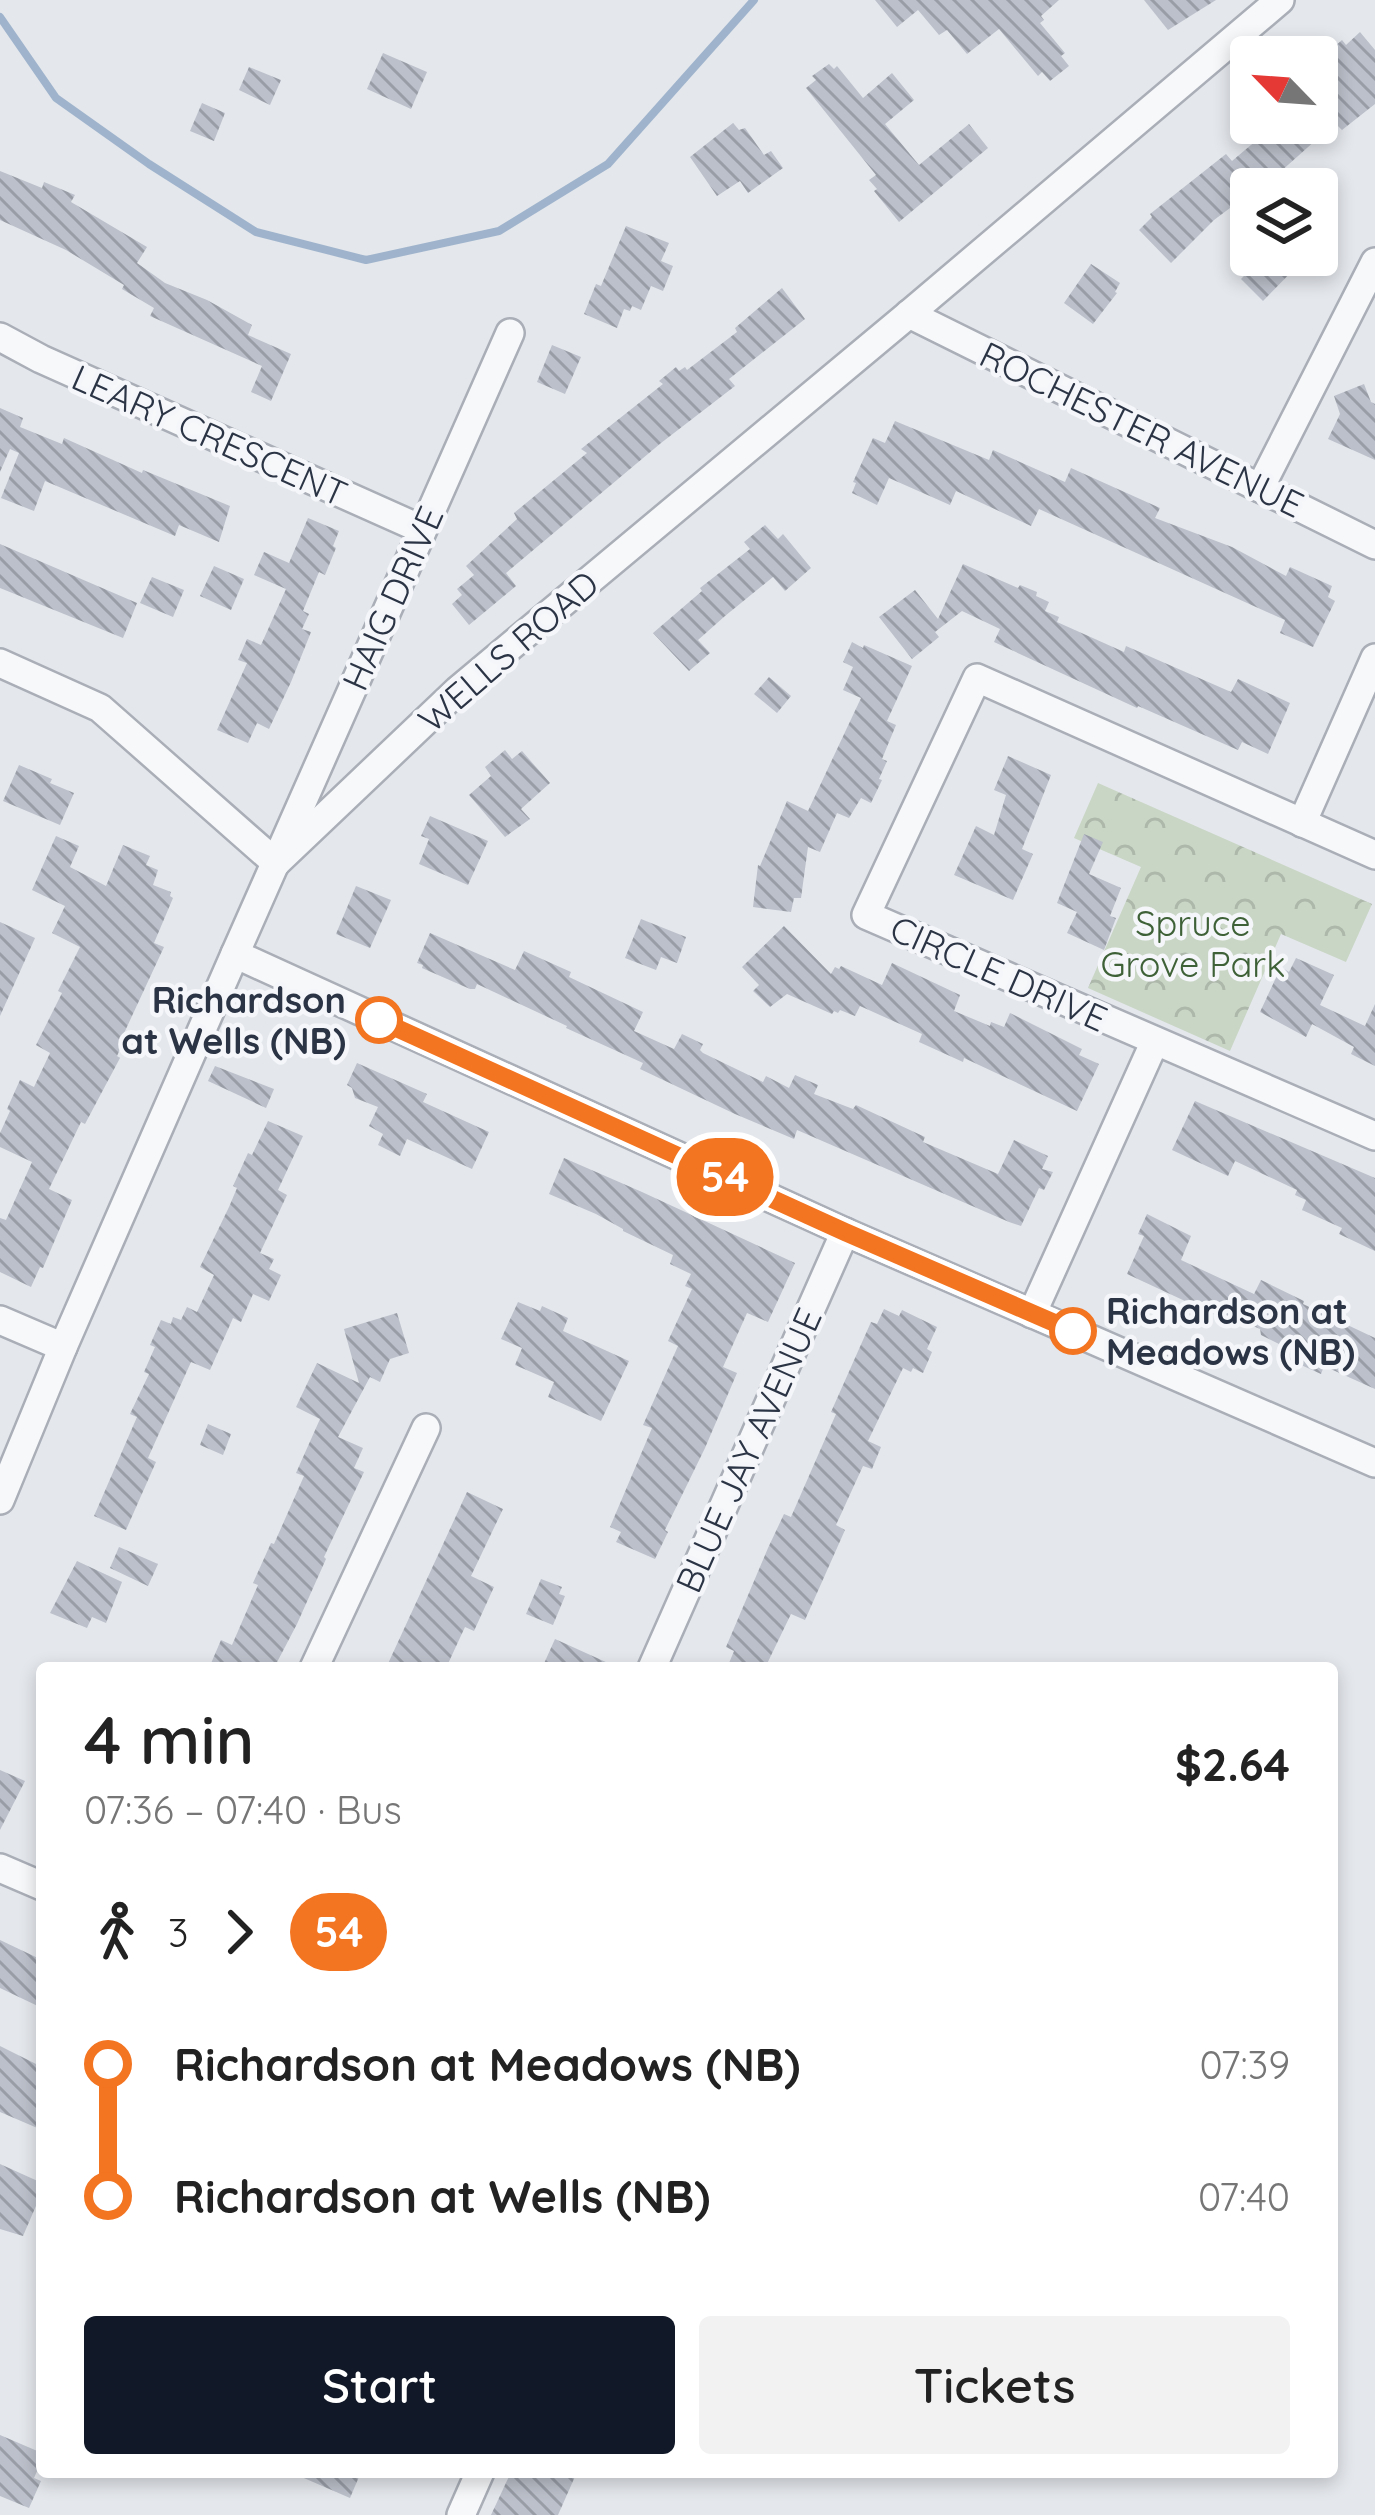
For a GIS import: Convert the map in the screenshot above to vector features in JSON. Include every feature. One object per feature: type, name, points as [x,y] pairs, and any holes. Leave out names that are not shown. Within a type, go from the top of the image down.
[{"type":"street","name":"WELLS ROAD","points":[[0,1500],[276,863],[458,690],[1280,0]]},
{"type":"street","points":[[1260,488],[1375,262]]},
{"type":"street","name":"ROCHESTER AVENUE","points":[[910,314],[1375,545]]},
{"type":"street","name":"HAIG DRIVE","points":[[276,863],[510,333]]},
{"type":"street","name":"LEARY CRESCENT","points":[[0,337],[421,530]]},
{"type":"street","points":[[1301,823],[1375,658]]},
{"type":"street","points":[[0,663],[100,708],[276,863]]},
{"type":"street","name":"CIRCLE DRIVE","points":[[1375,855],[976,678],[866,915],[1375,1136]]},
{"type":"street","points":[[235,954],[845,1232],[1375,1463]]},
{"type":"street","points":[[1032,1314],[1155,1041]]},
{"type":"street","name":"BLUE JAY AVENUE","points":[[655,1662],[845,1232]]},
{"type":"street","points":[[0,1320],[63,1347]]},
{"type":"street","points":[[317,1662],[426,1428]]},
{"type":"street","points":[[0,1868],[36,1883]]},
{"type":"street","points":[[461,2515],[477,2478]]},
{"type":"green space","name":"Spruce Grove Park","points":[[1098,783],[1372,904],[1346,962],[1281,934],[1230,1051],[1088,988],[1141,867],[1074,838]]},
{"type":"building","points":[[875,0],[1059,0],[1041,16],[1040,23],[1065,53],[1061,56],[1069,66],[1050,81],[1042,72],[1038,76],[999,29],[967,54],[947,30],[939,35],[918,10],[897,27]]},
{"type":"building","points":[[1144,0],[1216,0],[1168,30]]},
{"type":"building","points":[[1360,32],[1375,50],[1375,104],[1342,130],[1338,126],[1338,44],[1342,40],[1346,45]]},
{"type":"building","points":[[383,53],[427,72],[411,109],[367,89]]},
{"type":"building","points":[[829,64],[834,69],[837,66],[863,98],[892,73],[914,100],[885,124],[919,165],[969,124],[988,148],[899,222],[874,191],[869,180],[876,175],[806,88],[816,80],[812,76]]},
{"type":"building","points":[[249,67],[281,80],[270,105],[239,90]]},
{"type":"building","points":[[202,103],[225,113],[214,141],[190,131]]},
{"type":"building","points":[[733,123],[739,130],[745,128],[764,155],[771,151],[783,168],[748,193],[740,181],[717,196],[690,157]]},
{"type":"building","points":[[1252,144],[1311,144],[1285,168],[1230,168],[1230,208],[1171,263],[1139,230],[1150,214],[1226,154],[1232,161]]},
{"type":"building","points":[[0,171],[75,195],[71,202],[147,247],[137,263],[165,283],[252,325],[248,335],[291,354],[271,401],[251,392],[262,366],[150,316],[154,308],[122,289],[124,285],[66,250],[0,220]]},
{"type":"building","points":[[626,226],[669,243],[661,261],[673,266],[663,291],[651,286],[641,310],[624,309],[617,328],[584,314]]},
{"type":"building","points":[[1091,264],[1120,283],[1093,324],[1064,303]]},
{"type":"building","points":[[1244,276],[1287,276],[1263,301],[1241,279]]},
{"type":"building","points":[[782,288],[805,319],[729,379],[735,386],[506,573],[516,586],[469,625],[452,604],[462,595],[457,589],[474,575],[466,566],[517,519],[514,513],[587,453],[581,449],[663,384],[659,381],[676,367],[687,370],[737,332],[735,328]]},
{"type":"building","points":[[552,345],[581,357],[565,394],[537,382]]},
{"type":"building","points":[[1364,384],[1375,404],[1375,460],[1328,439],[1340,414],[1334,396]]},
{"type":"building","points":[[0,408],[23,418],[20,427],[62,444],[64,438],[230,506],[219,542],[179,525],[175,536],[45,481],[34,511],[1,498],[19,453],[10,449],[0,472]]},
{"type":"building","points":[[895,421],[989,460],[993,450],[1065,482],[1071,468],[1160,508],[1155,518],[1232,547],[1286,576],[1290,567],[1332,586],[1328,597],[1335,601],[1313,647],[1280,633],[1285,620],[1039,509],[1031,526],[956,491],[950,505],[889,478],[877,505],[852,493],[853,482],[873,438],[885,443]]},
{"type":"building","points":[[308,518],[339,531],[336,548],[325,575],[319,572],[303,611],[309,614],[302,629],[311,632],[291,682],[269,729],[257,723],[248,743],[217,730],[247,663],[238,660],[247,639],[261,645],[286,589],[254,575],[264,552],[289,563]]},
{"type":"building","points":[[765,525],[778,539],[783,534],[811,568],[785,591],[773,577],[725,616],[698,640],[710,653],[689,671],[653,633],[750,549],[744,542]]},
{"type":"building","points":[[0,544],[137,603],[123,638],[0,588]]},
{"type":"building","points":[[963,564],[1037,592],[1036,596],[1049,602],[1045,611],[1059,617],[1057,622],[1124,652],[1126,646],[1231,692],[1238,679],[1290,703],[1268,754],[1242,742],[1238,750],[994,642],[1000,629],[962,611],[912,659],[879,617],[915,590],[938,619]]},
{"type":"building","points":[[214,566],[244,579],[231,610],[200,596]]},
{"type":"building","points":[[152,577],[184,590],[173,617],[140,603]]},
{"type":"building","points":[[852,642],[912,666],[887,721],[896,725],[882,759],[887,761],[882,780],[871,803],[861,798],[849,818],[837,813],[820,852],[808,847],[801,898],[794,898],[791,912],[753,907],[758,865],[787,801],[808,811],[861,698],[843,690],[853,667],[843,662]]},
{"type":"building","points":[[769,677],[791,696],[777,713],[754,694]]},
{"type":"building","points":[[505,750],[512,759],[522,751],[550,783],[521,809],[530,819],[505,837],[469,795],[491,776],[485,767]]},
{"type":"building","points":[[1008,756],[1051,775],[1022,849],[1033,854],[1013,900],[954,875],[976,826],[994,835],[1006,795],[994,790]]},
{"type":"building","points":[[19,765],[74,793],[60,825],[3,801]]},
{"type":"building","points":[[430,816],[488,841],[468,885],[419,864],[429,839],[421,836]]},
{"type":"building","points":[[1084,834],[1103,842],[1089,874],[1121,888],[1104,950],[1067,933],[1077,912],[1057,903]]},
{"type":"building","points":[[56,836],[79,846],[70,867],[106,886],[123,845],[150,856],[146,865],[158,870],[153,885],[171,892],[173,898],[154,943],[164,947],[119,1044],[120,1058],[85,1124],[81,1122],[49,1189],[72,1200],[31,1287],[0,1272],[0,1218],[6,1220],[32,1162],[0,1147],[0,1133],[20,1080],[34,1087],[50,1053],[36,1045],[80,947],[52,933],[65,906],[32,890]]},
{"type":"building","points":[[356,886],[391,900],[370,948],[336,934]]},
{"type":"building","points":[[641,919],[686,937],[677,963],[661,957],[656,970],[625,958]]},
{"type":"building","points":[[0,922],[35,938],[0,1016]]},
{"type":"building","points":[[784,926],[831,974],[841,966],[882,985],[892,963],[960,995],[954,1011],[1004,1027],[1010,1013],[1082,1049],[1079,1055],[1099,1064],[1077,1111],[919,1042],[922,1034],[860,1006],[855,1016],[840,1010],[832,1014],[787,994],[770,1007],[753,991],[759,985],[742,967]]},
{"type":"building","points":[[430,933],[515,970],[524,951],[643,1012],[634,1031],[674,1049],[682,1034],[703,1044],[703,1053],[763,1082],[766,1076],[789,1088],[795,1075],[818,1085],[814,1094],[853,1109],[856,1105],[925,1137],[923,1142],[998,1174],[1014,1140],[1048,1156],[1042,1169],[1053,1172],[1044,1190],[1039,1188],[1021,1226],[1009,1222],[797,1130],[794,1139],[735,1114],[640,1069],[643,1063],[477,984],[470,989],[422,968],[417,963]]},
{"type":"building","points":[[1296,958],[1334,975],[1320,1005],[1365,1026],[1375,1004],[1375,1066],[1351,1054],[1354,1047],[1312,1024],[1306,1037],[1260,1012],[1281,967],[1289,972]]},
{"type":"building","points":[[357,1063],[427,1094],[423,1102],[489,1132],[472,1169],[407,1139],[400,1156],[378,1145],[383,1134],[369,1126],[378,1107],[355,1098],[347,1085]]},
{"type":"building","points":[[215,1066],[274,1089],[266,1108],[208,1081]]},
{"type":"building","points":[[1195,1101],[1375,1178],[1375,1251],[1339,1234],[1342,1228],[1302,1210],[1306,1200],[1295,1195],[1297,1190],[1235,1161],[1228,1176],[1172,1150]]},
{"type":"building","points":[[268,1121],[303,1136],[278,1190],[287,1195],[260,1253],[274,1259],[269,1269],[281,1275],[269,1301],[253,1294],[241,1322],[233,1318],[210,1370],[191,1362],[148,1458],[156,1462],[126,1530],[94,1516],[137,1417],[130,1414],[149,1374],[144,1372],[155,1347],[150,1345],[161,1320],[171,1324],[173,1317],[181,1320],[187,1307],[197,1312],[214,1275],[200,1267],[248,1153],[252,1155]]},
{"type":"building","points":[[564,1158],[795,1263],[768,1322],[747,1313],[723,1367],[737,1373],[655,1559],[616,1542],[621,1532],[610,1527],[652,1428],[643,1425],[678,1346],[668,1341],[692,1289],[685,1286],[691,1274],[670,1264],[673,1255],[549,1194]]},
{"type":"building","points":[[1147,1214],[1191,1236],[1181,1260],[1254,1294],[1261,1280],[1375,1338],[1375,1389],[1324,1366],[1321,1374],[1290,1360],[1293,1351],[1261,1335],[1260,1329],[1231,1316],[1228,1321],[1127,1274],[1144,1236],[1138,1234]]},
{"type":"building","points":[[518,1302],[568,1318],[563,1331],[629,1361],[601,1421],[548,1397],[554,1382],[515,1365],[522,1348],[501,1339]]},
{"type":"building","points":[[884,1309],[899,1316],[902,1310],[937,1327],[923,1373],[903,1368],[868,1441],[881,1447],[872,1469],[863,1466],[836,1525],[845,1530],[805,1620],[791,1614],[768,1662],[729,1662],[734,1651],[726,1647],[768,1548],[784,1514],[791,1517],[871,1322],[877,1324]]},
{"type":"building","points":[[397,1313],[409,1353],[390,1359],[380,1382],[370,1377],[338,1437],[363,1448],[354,1468],[364,1472],[277,1662],[212,1662],[221,1640],[232,1645],[258,1585],[253,1583],[304,1476],[296,1473],[320,1419],[296,1407],[317,1363],[359,1383],[344,1329]]},
{"type":"building","points":[[208,1424],[231,1434],[223,1455],[200,1445]]},
{"type":"building","points":[[467,1492],[503,1509],[471,1576],[494,1587],[474,1631],[465,1627],[449,1662],[389,1662]]},
{"type":"building","points":[[119,1547],[158,1564],[148,1586],[110,1568]]},
{"type":"building","points":[[77,1561],[122,1582],[106,1623],[92,1617],[87,1628],[50,1613]]},
{"type":"building","points":[[541,1579],[562,1587],[559,1594],[565,1596],[553,1625],[526,1614]]},
{"type":"building","points":[[555,1639],[606,1662],[545,1662]]},
{"type":"building","points":[[0,1770],[25,1781],[0,1830]]},
{"type":"building","points":[[0,1940],[36,1957],[36,2005],[0,1988]]},
{"type":"building","points":[[0,2046],[36,2064],[36,2127],[0,2112]]},
{"type":"building","points":[[0,2164],[36,2180],[36,2206],[23,2236],[0,2229]]},
{"type":"building","points":[[0,2435],[36,2450],[34,2478],[41,2481],[29,2508],[0,2496]]},
{"type":"building","points":[[304,2478],[358,2478],[350,2498]]},
{"type":"building","points":[[508,2478],[574,2478],[558,2515],[491,2515]]},
{"type":"waterway","points":[[0,17],[56,98],[149,164],[256,232],[366,260],[499,231],[608,164],[754,0]]},
{"type":"bus line","name":"54","points":[[379,1020],[1073,1331]]},
{"type":"place","name":"Richardson at Wells (NB)","points":[[379,1020]]},
{"type":"place","name":"Richardson at Meadows (NB)","points":[[1073,1331]]}]
